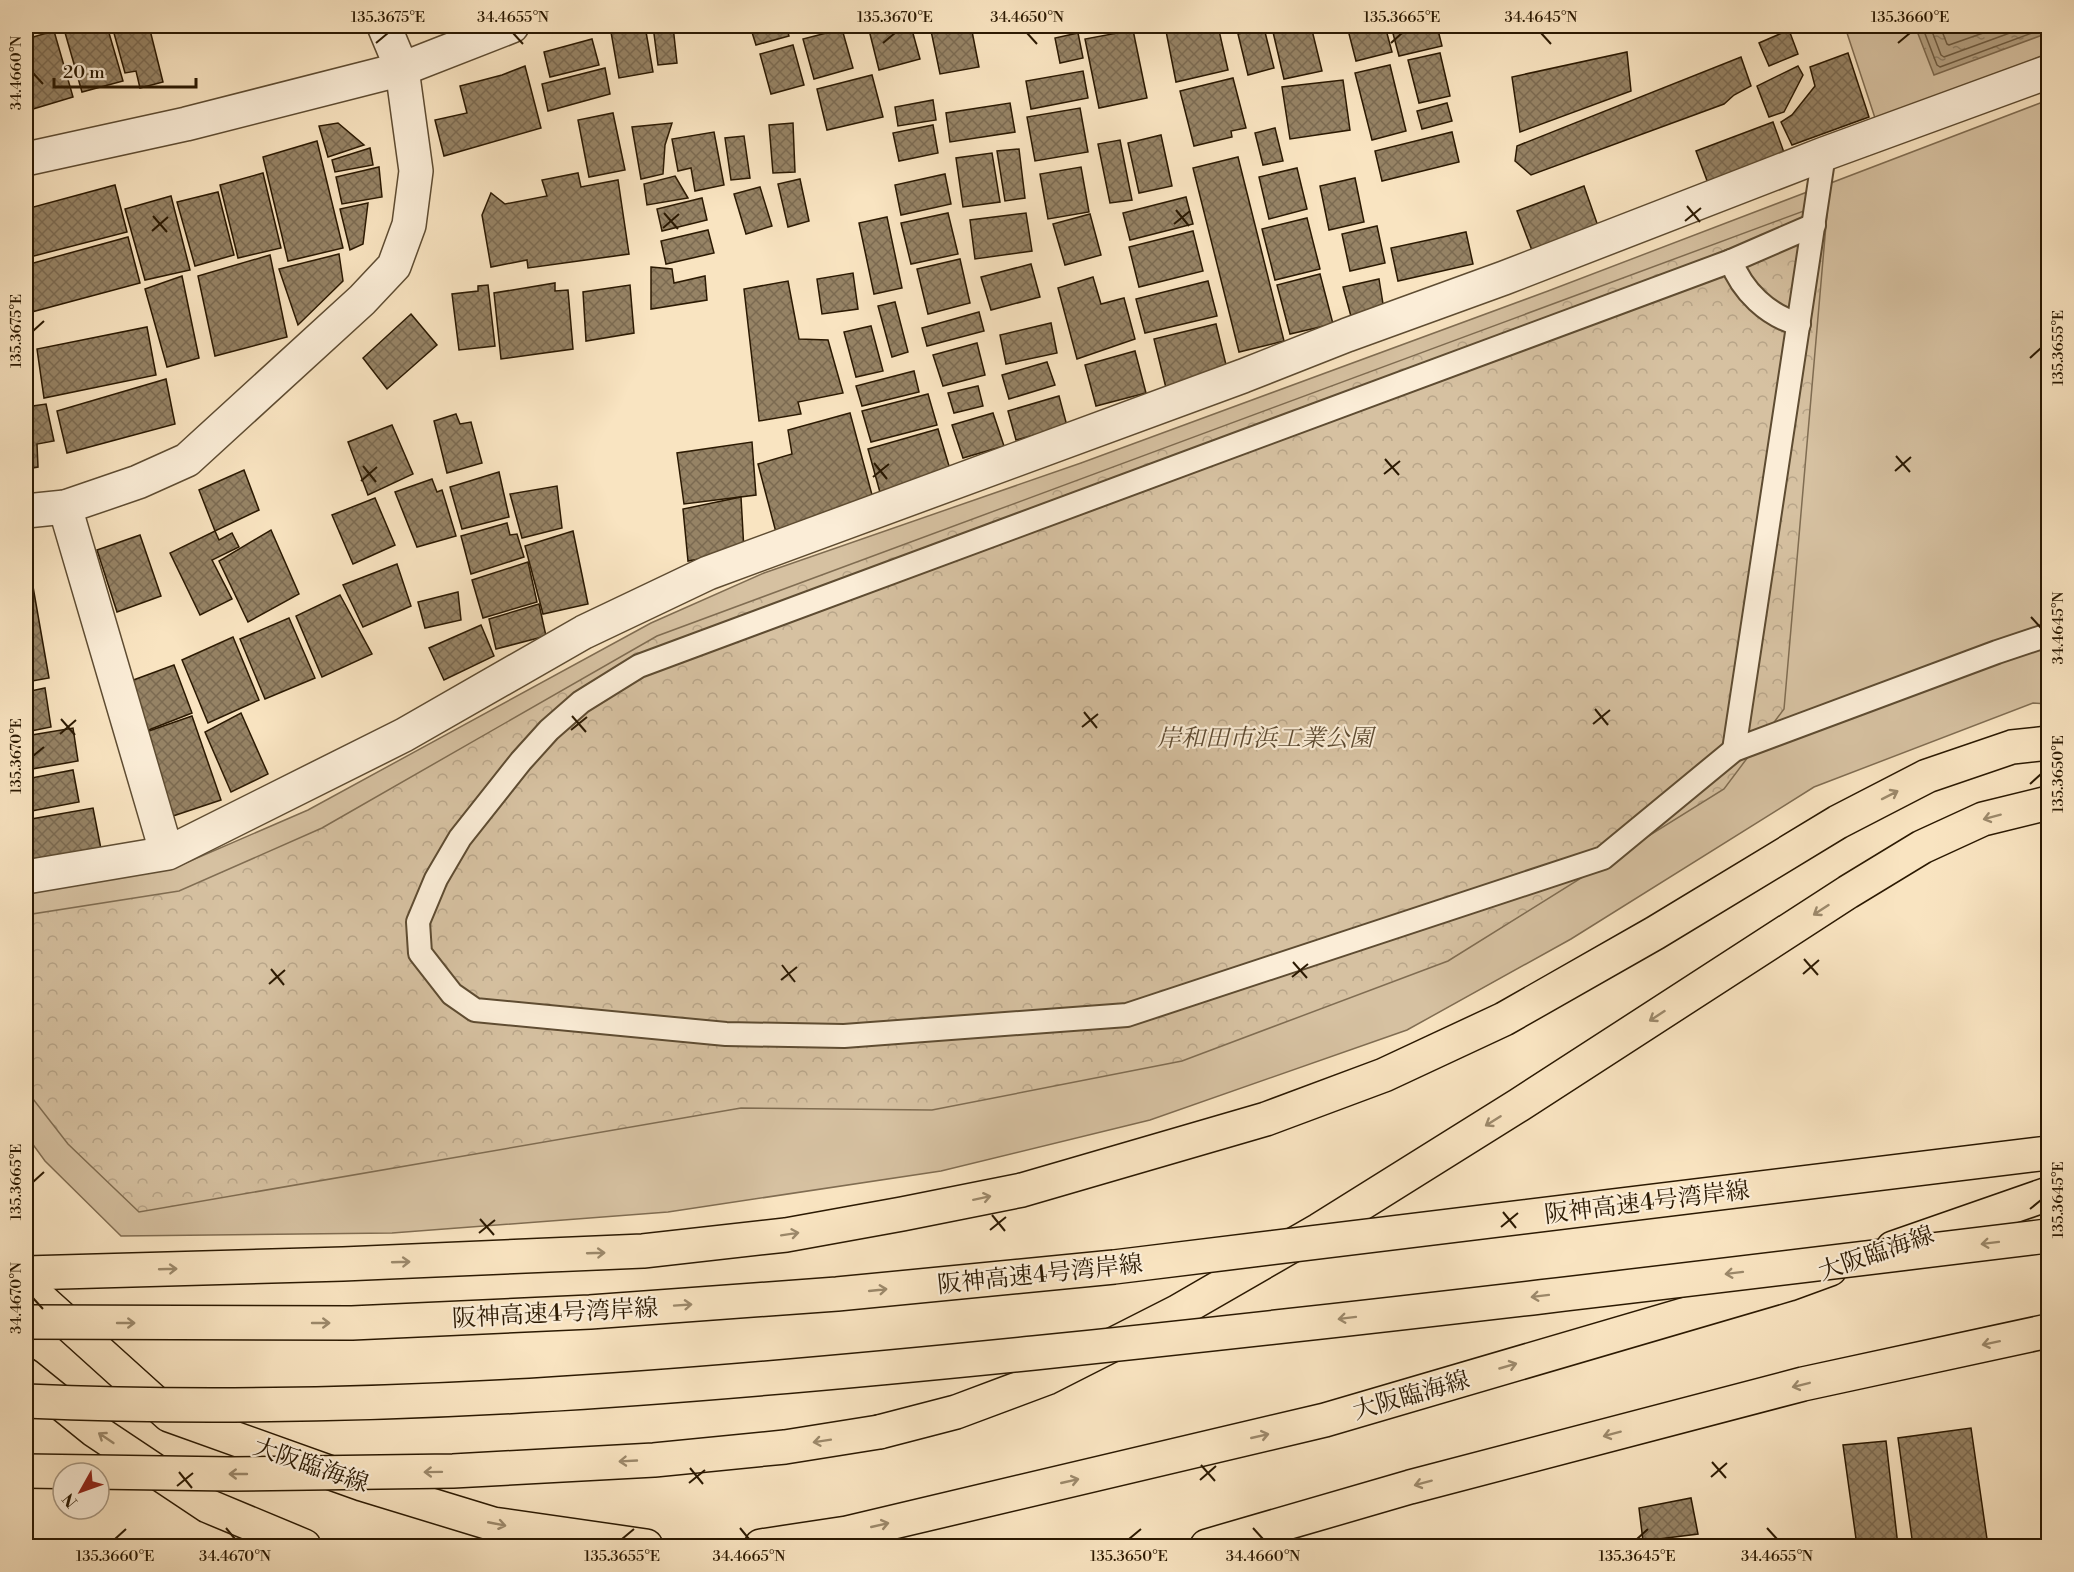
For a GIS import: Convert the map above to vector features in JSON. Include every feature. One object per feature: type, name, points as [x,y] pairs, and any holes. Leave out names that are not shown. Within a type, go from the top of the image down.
[{"type":"main road","points":[[26,1273],[343,1264],[643,1251],[786,1235],[1022,1190],[1266,1119],[1384,1075],[1504,1019],[1655,933],[1838,822],[1927,776],[2012,747],[2049,743]]},
{"type":"main road","points":[[26,1471],[231,1474],[453,1472],[654,1460],[785,1447],[879,1432],[956,1412],[1047,1378],[1177,1312],[1319,1230],[1529,1099],[1848,892],[1922,847],[1983,819],[2049,803]]},
{"type":"main road","name":"阪神高速4号湾岸線","points":[[26,1322],[352,1323],[590,1312],[837,1294],[1114,1267],[2049,1153]]},
{"type":"main road","name":"大阪臨海線","points":[[761,1546],[858,1531],[1325,1420],[1789,1284],[2049,1194]]},
{"type":"main road","points":[[26,1401],[107,1404],[359,1404],[586,1392],[835,1373],[1186,1337],[2049,1236]]},
{"type":"main road","name":"大阪臨海線","points":[[26,1283],[35,1294],[169,1415],[362,1484],[493,1524],[646,1546]]},
{"type":"main road","points":[[1207,1546],[1410,1487],[1803,1384],[2049,1331]]},
{"type":"main road","points":[[26,1375],[94,1430],[208,1506],[304,1546]]},
{"type":"street","points":[[26,511],[65,507],[138,482],[187,460],[362,300],[394,266],[409,225],[416,171],[402,69],[384,26]]},
{"type":"street","points":[[26,159],[186,124],[402,69],[509,26]]},
{"type":"street","points":[[26,877],[168,853],[404,735],[584,632],[708,573],[1232,380],[1347,334],[1504,278],[1824,154],[2049,72]]},
{"type":"street","points":[[65,507],[162,837]]},
{"type":"lane","points":[[1734,750],[1824,154]]},
{"type":"lane","points":[[1814,225],[1731,261],[639,666],[581,702],[549,730],[521,761],[460,838],[436,879],[418,922],[420,953],[452,994],[475,1010],[726,1034],[843,1036],[1127,1015],[1603,858],[1734,750],[1997,652],[2049,635]]},
{"type":"lane","points":[[1731,261],[1745,285],[1769,312],[1786,321],[1799,324]]},
{"type":"green space","points":[[1871,26],[2048,26],[2048,54],[1875,118],[1847,33]]},
{"type":"green space","name":"岸和田市浜工業公園","points":[[2048,100],[2048,704],[2033,703],[1814,787],[1571,939],[1407,1030],[1150,1120],[941,1171],[668,1212],[392,1233],[121,1236],[45,1161],[26,1135],[26,890],[174,868],[308,810],[651,623],[764,573],[1081,463],[1548,291]]},
{"type":"green space","name":"岸和田市浜工業公園","points":[[1828,202],[1784,709],[1724,789],[1448,961],[1182,1061],[932,1110],[741,1108],[139,1212],[68,1144],[26,1090],[26,915],[179,891],[322,828],[657,636]]},
{"type":"water","points":[[1915,26],[2048,26],[2048,33],[1934,75]]},
{"type":"building","points":[[76,26],[107,26],[123,81],[82,92],[64,29]]},
{"type":"building","points":[[112,26],[149,26],[163,82],[140,88],[136,71],[125,73]]},
{"type":"building","points":[[645,26],[653,72],[619,78],[611,32]]},
{"type":"building","points":[[653,26],[673,26],[677,63],[658,65]]},
{"type":"building","points":[[750,26],[786,26],[789,36],[756,45]]},
{"type":"building","points":[[799,26],[819,26],[801,32]]},
{"type":"building","points":[[868,26],[911,26],[920,59],[879,70]]},
{"type":"building","points":[[930,26],[971,26],[979,67],[940,74]]},
{"type":"building","points":[[1165,26],[1218,26],[1228,70],[1176,82]]},
{"type":"building","points":[[1311,26],[1322,71],[1284,79],[1273,32]]},
{"type":"building","points":[[1347,26],[1385,26],[1392,52],[1356,61]]},
{"type":"building","points":[[1391,26],[1437,26],[1442,46],[1399,56]]},
{"type":"building","points":[[1264,28],[1274,68],[1248,75],[1238,34]]},
{"type":"building","points":[[842,29],[853,68],[814,79],[803,39]]},
{"type":"building","points":[[1133,30],[1147,98],[1099,108],[1085,39]]},
{"type":"building","points":[[1789,30],[1798,54],[1769,66],[1759,43]]},
{"type":"building","points":[[54,31],[73,97],[33,109],[26,82],[26,39]]},
{"type":"building","points":[[1078,33],[1083,58],[1060,63],[1055,38]]},
{"type":"building","points":[[592,39],[599,65],[550,77],[544,52]]},
{"type":"building","points":[[793,45],[804,85],[771,94],[760,54]]},
{"type":"building","points":[[1627,52],[1631,91],[1520,132],[1512,77]]},
{"type":"building","points":[[1440,53],[1450,96],[1419,103],[1408,60]]},
{"type":"building","points":[[1848,53],[1869,117],[1792,145],[1781,122],[1792,115],[1815,86],[1810,67]]},
{"type":"building","points":[[1741,57],[1751,86],[1734,95],[1724,104],[1531,175],[1515,161],[1517,146]]},
{"type":"building","points":[[1390,65],[1406,131],[1372,140],[1355,73]]},
{"type":"building","points":[[525,66],[541,128],[444,156],[435,120],[467,113],[460,86],[502,75]]},
{"type":"building","points":[[1798,66],[1803,75],[1784,112],[1769,117],[1757,86]]},
{"type":"building","points":[[605,68],[610,94],[548,111],[542,84]]},
{"type":"building","points":[[1083,71],[1088,98],[1031,109],[1026,81]]},
{"type":"building","points":[[872,75],[883,117],[827,130],[817,89]]},
{"type":"building","points":[[1233,78],[1246,128],[1231,131],[1232,137],[1194,146],[1180,91]]},
{"type":"building","points":[[1343,80],[1350,130],[1290,139],[1282,87]]},
{"type":"building","points":[[933,100],[936,120],[898,126],[895,107]]},
{"type":"building","points":[[1010,103],[1015,132],[950,142],[946,113]]},
{"type":"building","points":[[1447,103],[1452,121],[1422,129],[1417,111]]},
{"type":"building","points":[[1080,108],[1088,152],[1035,161],[1027,117]]},
{"type":"building","points":[[613,113],[625,170],[589,177],[578,120]]},
{"type":"building","points":[[1773,122],[1786,158],[1709,186],[1696,151]]},
{"type":"building","points":[[338,123],[364,145],[328,157],[319,126]]},
{"type":"building","points":[[672,123],[665,145],[663,174],[641,179],[632,127]]},
{"type":"building","points":[[793,123],[795,172],[773,173],[769,125]]},
{"type":"building","points":[[933,125],[938,153],[899,161],[893,133]]},
{"type":"building","points":[[1275,128],[1283,161],[1263,165],[1255,133]]},
{"type":"building","points":[[714,132],[724,185],[695,191],[691,168],[678,171],[672,139]]},
{"type":"building","points":[[1452,132],[1459,162],[1382,181],[1375,151]]},
{"type":"building","points":[[1161,135],[1172,186],[1139,193],[1128,143]]},
{"type":"building","points":[[744,136],[750,178],[731,180],[725,138]]},
{"type":"building","points":[[1120,140],[1132,200],[1110,203],[1098,144]]},
{"type":"building","points":[[317,141],[343,248],[288,261],[263,157]]},
{"type":"building","points":[[370,148],[373,165],[335,172],[332,160]]},
{"type":"building","points":[[1019,149],[1025,198],[1005,201],[997,151]]},
{"type":"building","points":[[992,153],[1000,202],[963,207],[956,158]]},
{"type":"building","points":[[1238,157],[1284,341],[1239,352],[1193,168]]},
{"type":"building","points":[[379,167],[382,197],[342,204],[336,177]]},
{"type":"building","points":[[1081,167],[1089,212],[1048,219],[1040,174]]},
{"type":"building","points":[[1297,168],[1307,209],[1269,219],[1259,177]]},
{"type":"building","points":[[263,173],[281,248],[238,258],[220,185]]},
{"type":"building","points":[[578,173],[581,187],[618,180],[629,254],[528,268],[527,260],[491,267],[482,215],[491,193],[505,204],[547,196],[542,180]]},
{"type":"building","points":[[945,174],[951,204],[901,215],[895,185]]},
{"type":"building","points":[[675,176],[688,198],[647,205],[644,184]]},
{"type":"building","points":[[1355,178],[1364,222],[1329,230],[1320,186]]},
{"type":"building","points":[[800,179],[809,221],[788,227],[778,184]]},
{"type":"building","points":[[115,185],[127,232],[26,258],[26,209]]},
{"type":"building","points":[[1584,186],[1599,229],[1533,253],[1517,211]]},
{"type":"building","points":[[760,187],[772,226],[746,234],[734,194]]},
{"type":"building","points":[[218,192],[234,255],[195,266],[177,202]]},
{"type":"building","points":[[171,196],[190,270],[145,280],[125,209]]},
{"type":"building","points":[[1186,197],[1193,224],[1130,240],[1123,213]]},
{"type":"building","points":[[702,198],[707,220],[662,231],[657,209]]},
{"type":"building","points":[[368,203],[363,244],[350,250],[340,209]]},
{"type":"building","points":[[948,213],[958,254],[911,264],[901,223]]},
{"type":"building","points":[[1026,213],[1032,251],[975,259],[970,220]]},
{"type":"building","points":[[1090,214],[1101,255],[1065,265],[1053,224]]},
{"type":"building","points":[[887,217],[902,288],[874,294],[859,223]]},
{"type":"building","points":[[1307,218],[1320,269],[1275,280],[1262,229]]},
{"type":"building","points":[[1377,226],[1385,263],[1350,271],[1342,234]]},
{"type":"building","points":[[708,230],[714,253],[666,264],[661,241]]},
{"type":"building","points":[[1193,231],[1203,271],[1139,287],[1129,247]]},
{"type":"building","points":[[1466,232],[1473,264],[1398,281],[1391,248]]},
{"type":"building","points":[[128,237],[140,283],[28,313],[26,265]]},
{"type":"building","points":[[339,254],[343,281],[298,325],[279,269]]},
{"type":"building","points":[[270,255],[287,337],[215,356],[198,276]]},
{"type":"building","points":[[960,259],[970,303],[928,314],[917,269]]},
{"type":"building","points":[[1031,264],[1040,297],[991,310],[981,277]]},
{"type":"building","points":[[651,267],[672,269],[674,283],[705,276],[707,300],[651,309]]},
{"type":"building","points":[[853,273],[858,309],[822,314],[817,279]]},
{"type":"building","points":[[1320,274],[1333,324],[1290,334],[1277,285]]},
{"type":"building","points":[[182,276],[199,358],[167,367],[145,289]]},
{"type":"building","points":[[1093,277],[1101,304],[1124,298],[1135,339],[1077,359],[1058,288]]},
{"type":"building","points":[[1379,279],[1384,310],[1352,320],[1343,287]]},
{"type":"building","points":[[788,281],[799,339],[828,340],[843,393],[798,402],[801,414],[759,421],[744,289]]},
{"type":"building","points":[[1208,281],[1217,316],[1145,333],[1136,299]]},
{"type":"building","points":[[555,283],[555,291],[568,290],[573,349],[501,359],[494,293]]},
{"type":"building","points":[[488,285],[495,346],[459,350],[452,294],[478,291],[478,286]]},
{"type":"building","points":[[630,285],[634,333],[586,341],[583,292]]},
{"type":"building","points":[[895,302],[908,352],[892,357],[878,306]]},
{"type":"building","points":[[979,312],[984,331],[927,346],[922,328]]},
{"type":"building","points":[[411,314],[437,345],[387,389],[363,358]]},
{"type":"building","points":[[1051,323],[1057,353],[1006,364],[1000,335]]},
{"type":"building","points":[[1216,324],[1229,377],[1167,392],[1154,339]]},
{"type":"building","points":[[871,326],[883,371],[856,377],[844,332]]},
{"type":"building","points":[[147,327],[156,375],[44,398],[37,349]]},
{"type":"building","points":[[977,343],[985,375],[943,386],[933,355]]},
{"type":"building","points":[[1135,351],[1146,393],[1096,406],[1085,365]]},
{"type":"building","points":[[1047,362],[1055,385],[1009,399],[1002,375]]},
{"type":"building","points":[[914,371],[919,392],[862,406],[856,386]]},
{"type":"building","points":[[166,379],[175,424],[67,453],[57,411]]},
{"type":"building","points":[[978,386],[983,406],[954,413],[948,393]]},
{"type":"building","points":[[928,394],[937,425],[871,442],[862,411]]},
{"type":"building","points":[[1059,396],[1067,426],[1016,440],[1008,411]]},
{"type":"building","points":[[46,404],[54,441],[37,444],[38,467],[26,469],[26,407]]},
{"type":"building","points":[[850,413],[875,506],[778,540],[758,464],[792,454],[788,430]]},
{"type":"building","points":[[993,413],[1004,446],[963,458],[952,425]]},
{"type":"building","points":[[456,414],[460,424],[471,422],[482,463],[447,473],[434,421]]},
{"type":"building","points":[[392,425],[413,474],[368,495],[348,442]]},
{"type":"building","points":[[938,429],[952,476],[881,496],[868,449]]},
{"type":"building","points":[[752,442],[756,495],[684,504],[677,453]]},
{"type":"building","points":[[244,470],[259,510],[215,531],[199,490]]},
{"type":"building","points":[[499,472],[509,517],[462,529],[450,487]]},
{"type":"building","points":[[432,479],[437,492],[442,490],[456,536],[417,547],[395,492]]},
{"type":"building","points":[[557,486],[562,528],[522,538],[510,494]]},
{"type":"building","points":[[741,497],[744,551],[688,561],[683,509]]},
{"type":"building","points":[[375,498],[395,545],[353,564],[332,515]]},
{"type":"building","points":[[507,523],[510,535],[517,534],[524,557],[471,574],[461,536]]},
{"type":"building","points":[[271,530],[299,594],[248,622],[219,561]]},
{"type":"building","points":[[215,531],[219,540],[232,533],[239,547],[212,560],[232,599],[200,615],[170,553]]},
{"type":"building","points":[[573,531],[588,604],[543,614],[525,546]]},
{"type":"building","points":[[140,535],[161,596],[117,612],[97,550]]},
{"type":"building","points":[[528,562],[537,602],[483,618],[472,580]]},
{"type":"building","points":[[397,564],[411,606],[363,627],[343,585]]},
{"type":"building","points":[[32,581],[49,678],[26,682],[26,582]]},
{"type":"building","points":[[458,592],[461,620],[425,628],[418,602]]},
{"type":"building","points":[[340,595],[372,654],[322,677],[296,616]]},
{"type":"building","points":[[539,604],[546,636],[496,649],[489,619]]},
{"type":"building","points":[[289,618],[315,678],[265,699],[240,639]]},
{"type":"building","points":[[481,625],[494,656],[444,680],[429,648]]},
{"type":"building","points":[[233,637],[259,700],[208,723],[182,660]]},
{"type":"building","points":[[174,665],[192,713],[146,731],[128,682]]},
{"type":"building","points":[[45,688],[51,727],[26,732],[26,692]]},
{"type":"building","points":[[241,713],[268,774],[231,792],[205,732]]},
{"type":"building","points":[[192,716],[221,800],[173,816],[146,732]]},
{"type":"building","points":[[73,728],[78,761],[26,770],[26,736]]},
{"type":"building","points":[[73,770],[79,802],[26,812],[26,779]]},
{"type":"building","points":[[93,808],[101,849],[26,863],[26,820]]},
{"type":"building","points":[[1971,1428],[1988,1546],[1913,1546],[1898,1438]]},
{"type":"building","points":[[1886,1441],[1898,1546],[1857,1546],[1843,1445]]},
{"type":"building","points":[[1691,1498],[1698,1534],[1643,1541],[1639,1508]]}]
